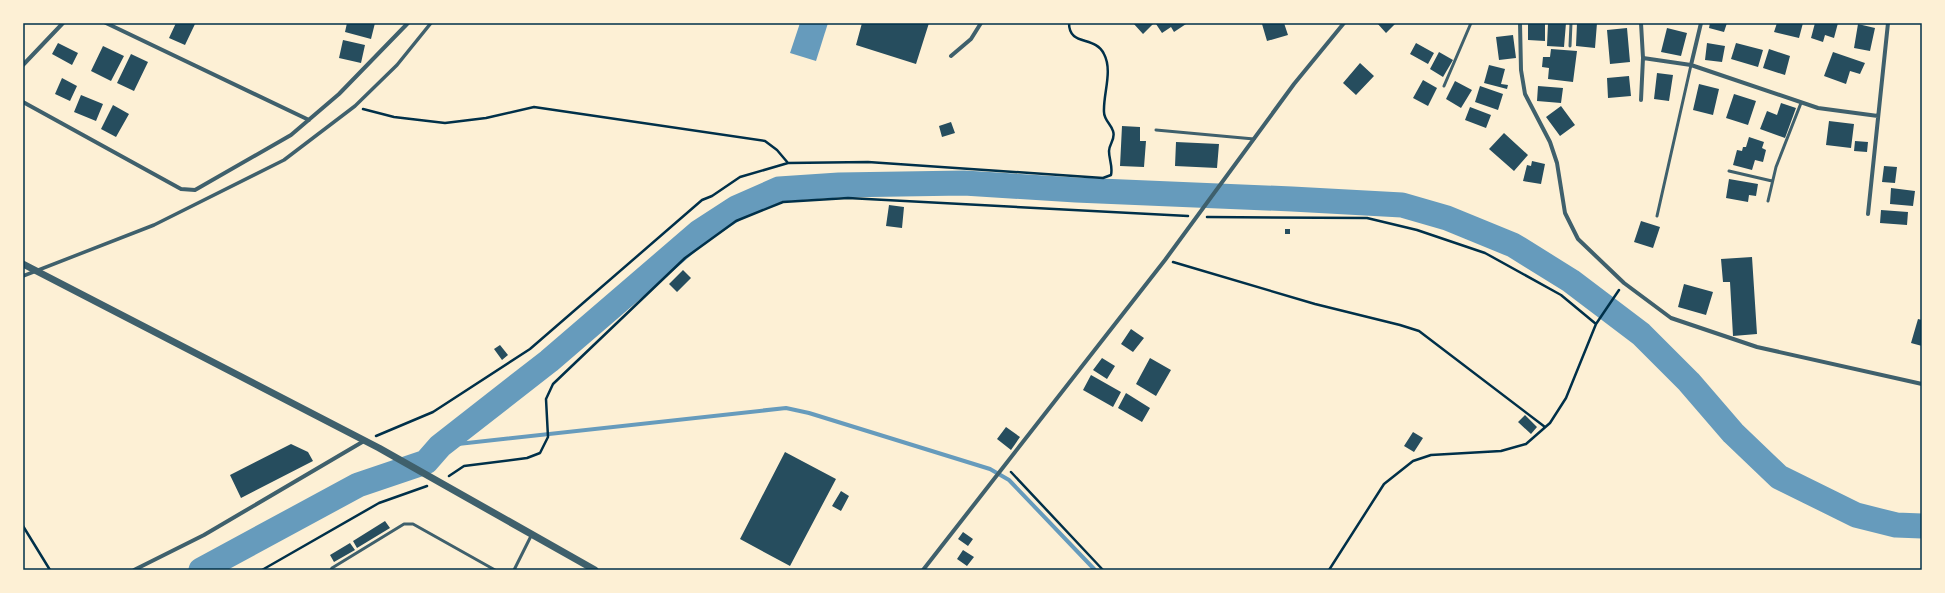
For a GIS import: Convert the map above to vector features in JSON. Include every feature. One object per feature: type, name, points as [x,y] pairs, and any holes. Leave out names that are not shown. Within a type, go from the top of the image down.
[{"type":"street","points":[[23,65],[63,23]]},
{"type":"street","points":[[106,23],[309,120]]},
{"type":"street","points":[[23,102],[181,189],[195,190],[284,139],[309,120],[365,68],[408,23]]},
{"type":"street","points":[[23,276],[154,225],[209,199],[284,160],[355,106],[397,65],[431,23]]},
{"type":"street","points":[[951,56],[971,39],[981,23]]},
{"type":"street","points":[[923,570],[1165,260],[1294,84],[1344,23]]},
{"type":"street","points":[[1518,23],[1521,70],[1525,94],[1550,142],[1557,163],[1565,213],[1578,239],[1624,283],[1671,318],[1757,347],[1922,384]]},
{"type":"street","points":[[1641,23],[1643,58],[1641,100]]},
{"type":"street","points":[[1691,65],[1701,23]]},
{"type":"street","points":[[1868,214],[1888,23]]},
{"type":"street","points":[[1643,58],[1691,65],[1818,108],[1878,116]]},
{"type":"street","points":[[23,264],[379,448],[595,570]]},
{"type":"street","points":[[134,570],[204,535],[364,441]]},
{"type":"lane","points":[[1444,86],[1471,23]]},
{"type":"lane","points":[[1570,46],[1571,23]]},
{"type":"lane","points":[[1657,216],[1691,65]]},
{"type":"lane","points":[[1768,201],[1776,167],[1802,103]]},
{"type":"lane","points":[[1156,130],[1254,139]]},
{"type":"lane","points":[[1729,171],[1772,181]]},
{"type":"lane","points":[[331,570],[404,524],[413,524],[495,570]]},
{"type":"lane","points":[[514,570],[532,534]]},
{"type":"path","points":[[364,441],[433,412],[530,349],[702,200],[712,196],[740,177],[788,163],[868,162],[1103,178],[1111,175],[1112,167],[1109,149],[1114,140],[1113,131],[1106,120],[1104,112],[1107,74],[1106,56],[1100,46],[1073,37],[1069,30],[1068,23]]},
{"type":"path","points":[[355,106],[394,117],[445,123],[486,118],[534,107],[765,141],[777,150],[788,163]]},
{"type":"path","points":[[262,570],[379,503],[440,482],[464,466],[527,458],[540,453],[548,437],[546,399],[553,384],[685,258],[736,221],[783,202],[848,198],[1197,217],[1367,218],[1417,230],[1485,253],[1561,295],[1596,324]]},
{"type":"path","points":[[1165,260],[1315,304],[1419,331],[1545,428]]},
{"type":"path","points":[[1329,570],[1384,484],[1413,461],[1431,455],[1501,451],[1526,444],[1545,428],[1550,423],[1566,398],[1596,324],[1624,283]]},
{"type":"path","points":[[1005,466],[1103,570]]},
{"type":"path","points":[[23,526],[50,570]]},
{"type":"water","points":[[800,23],[828,23],[816,61],[790,53]]},
{"type":"building","points":[[176,23],[195,24],[185,45],[169,38]]},
{"type":"building","points":[[347,23],[375,23],[371,39],[345,32]]},
{"type":"building","points":[[862,23],[929,23],[916,64],[856,45]]},
{"type":"building","points":[[1133,23],[1154,23],[1143,34]]},
{"type":"building","points":[[1284,23],[1288,35],[1267,41],[1262,24]]},
{"type":"building","points":[[1377,23],[1396,23],[1386,33]]},
{"type":"building","points":[[1528,23],[1545,23],[1545,41],[1528,40]]},
{"type":"building","points":[[1548,23],[1566,23],[1564,47],[1547,46]]},
{"type":"building","points":[[1577,23],[1597,23],[1595,48],[1576,46]]},
{"type":"building","points":[[1710,23],[1727,23],[1724,32],[1709,28]]},
{"type":"building","points":[[1777,23],[1803,23],[1799,38],[1774,32]]},
{"type":"building","points":[[1815,23],[1838,23],[1834,38],[1825,35],[1823,42],[1811,38]]},
{"type":"building","points":[[1156,24],[1186,24],[1174,32],[1171,27],[1162,33]]},
{"type":"building","points":[[1858,24],[1875,28],[1870,51],[1854,48]]},
{"type":"building","points":[[1627,28],[1630,62],[1610,64],[1607,30]]},
{"type":"building","points":[[1667,28],[1687,33],[1681,56],[1661,52]]},
{"type":"building","points":[[1513,35],[1516,58],[1499,60],[1496,37]]},
{"type":"building","points":[[343,40],[365,45],[361,63],[339,58]]},
{"type":"building","points":[[58,43],[78,53],[72,65],[52,54]]},
{"type":"building","points":[[1416,43],[1434,53],[1428,64],[1410,54]]},
{"type":"building","points":[[1707,43],[1725,46],[1722,62],[1705,60]]},
{"type":"building","points":[[1736,43],[1763,50],[1758,67],[1731,59]]},
{"type":"building","points":[[103,46],[124,56],[111,81],[91,71]]},
{"type":"building","points":[[1551,49],[1577,51],[1573,82],[1548,79],[1549,68],[1542,67],[1543,57],[1550,57]]},
{"type":"building","points":[[1769,49],[1790,56],[1785,75],[1763,68]]},
{"type":"building","points":[[1439,52],[1453,60],[1443,77],[1430,69]]},
{"type":"building","points":[[1833,52],[1865,63],[1860,74],[1850,71],[1846,84],[1824,76]]},
{"type":"building","points":[[131,54],[148,62],[134,91],[117,83]]},
{"type":"building","points":[[1360,63],[1374,76],[1356,95],[1343,83]]},
{"type":"building","points":[[1489,65],[1505,69],[1501,84],[1508,85],[1507,89],[1484,83]]},
{"type":"building","points":[[1657,73],[1673,75],[1669,101],[1654,99]]},
{"type":"building","points":[[1629,76],[1631,96],[1608,98],[1607,78]]},
{"type":"building","points":[[62,78],[77,86],[70,101],[55,94]]},
{"type":"building","points":[[1423,80],[1437,88],[1428,106],[1413,98]]},
{"type":"building","points":[[1455,81],[1472,90],[1461,108],[1446,99]]},
{"type":"building","points":[[1699,84],[1719,89],[1713,115],[1693,110]]},
{"type":"building","points":[[1480,86],[1503,94],[1498,110],[1475,102]]},
{"type":"building","points":[[1538,86],[1563,88],[1561,103],[1537,101]]},
{"type":"building","points":[[1734,94],[1756,101],[1748,125],[1726,118]]},
{"type":"building","points":[[81,95],[103,104],[96,121],[74,112]]},
{"type":"building","points":[[1781,103],[1796,108],[1785,138],[1760,129],[1767,111],[1777,115]]},
{"type":"building","points":[[113,105],[129,114],[116,137],[101,129]]},
{"type":"building","points":[[1561,106],[1575,125],[1560,136],[1546,117]]},
{"type":"building","points":[[1470,107],[1491,115],[1486,128],[1465,120]]},
{"type":"building","points":[[1829,121],[1854,124],[1851,148],[1826,145]]},
{"type":"building","points":[[951,122],[955,133],[942,137],[939,126]]},
{"type":"building","points":[[1122,126],[1140,127],[1140,141],[1146,141],[1144,167],[1120,166]]},
{"type":"building","points":[[1504,133],[1528,155],[1514,171],[1489,149]]},
{"type":"building","points":[[1749,137],[1764,142],[1762,148],[1766,150],[1763,162],[1755,160],[1752,170],[1733,165],[1737,150],[1742,151],[1743,147],[1746,147]]},
{"type":"building","points":[[1855,141],[1868,142],[1867,152],[1854,151]]},
{"type":"building","points":[[1176,142],[1219,144],[1217,168],[1175,166]]},
{"type":"building","points":[[1532,161],[1545,164],[1541,184],[1523,181],[1527,165],[1531,166]]},
{"type":"building","points":[[1884,166],[1897,167],[1895,183],[1882,182]]},
{"type":"building","points":[[1729,179],[1758,184],[1756,196],[1749,195],[1748,202],[1726,198]]},
{"type":"building","points":[[1891,188],[1915,191],[1913,206],[1890,204]]},
{"type":"building","points":[[889,205],[904,207],[902,228],[886,226]]},
{"type":"building","points":[[1881,210],[1908,212],[1907,225],[1880,223]]},
{"type":"building","points":[[1641,221],[1660,227],[1653,248],[1634,242]]},
{"type":"building","points":[[1285,229],[1290,229],[1290,234],[1285,234]]},
{"type":"building","points":[[1752,257],[1757,334],[1733,336],[1730,282],[1723,282],[1721,259]]},
{"type":"building","points":[[683,270],[691,278],[677,292],[669,284]]},
{"type":"building","points":[[1684,284],[1713,292],[1706,315],[1678,307]]},
{"type":"building","points":[[1918,319],[1922,320],[1922,346],[1911,343]]},
{"type":"building","points":[[1131,329],[1144,338],[1133,352],[1121,344]]},
{"type":"building","points":[[500,345],[508,355],[502,360],[494,349]]},
{"type":"building","points":[[1102,358],[1115,366],[1107,379],[1093,370]]},
{"type":"building","points":[[1150,358],[1171,370],[1156,396],[1136,384]]},
{"type":"building","points":[[1091,375],[1121,392],[1113,407],[1083,390]]},
{"type":"building","points":[[1126,393],[1150,408],[1142,422],[1118,408]]},
{"type":"building","points":[[1525,415],[1537,427],[1531,434],[1518,422]]},
{"type":"building","points":[[1006,427],[1020,437],[1011,450],[997,439]]},
{"type":"building","points":[[1413,432],[1423,438],[1414,452],[1404,446]]},
{"type":"building","points":[[291,444],[308,452],[313,461],[241,498],[230,475]]},
{"type":"building","points":[[785,452],[836,479],[790,566],[740,539]]},
{"type":"building","points":[[841,491],[849,496],[841,511],[832,506]]},
{"type":"building","points":[[385,521],[390,528],[357,548],[353,541]]},
{"type":"building","points":[[963,532],[973,539],[968,546],[958,539]]},
{"type":"building","points":[[350,543],[355,550],[334,562],[330,555]]},
{"type":"building","points":[[963,550],[974,557],[967,566],[957,559]]},
{"type":"waterway","points":[[201,570],[358,485],[426,462],[440,446],[549,361],[699,232],[736,208],[779,189],[839,185],[964,183],[1076,190],[1292,199],[1402,205],[1447,218],[1513,245],[1571,281],[1641,334],[1689,382],[1733,433],[1779,477],[1856,515],[1896,525],[1922,526]]},
{"type":"waterway","points":[[440,446],[786,408],[809,413],[990,469],[1009,480],[1095,570]]}]
